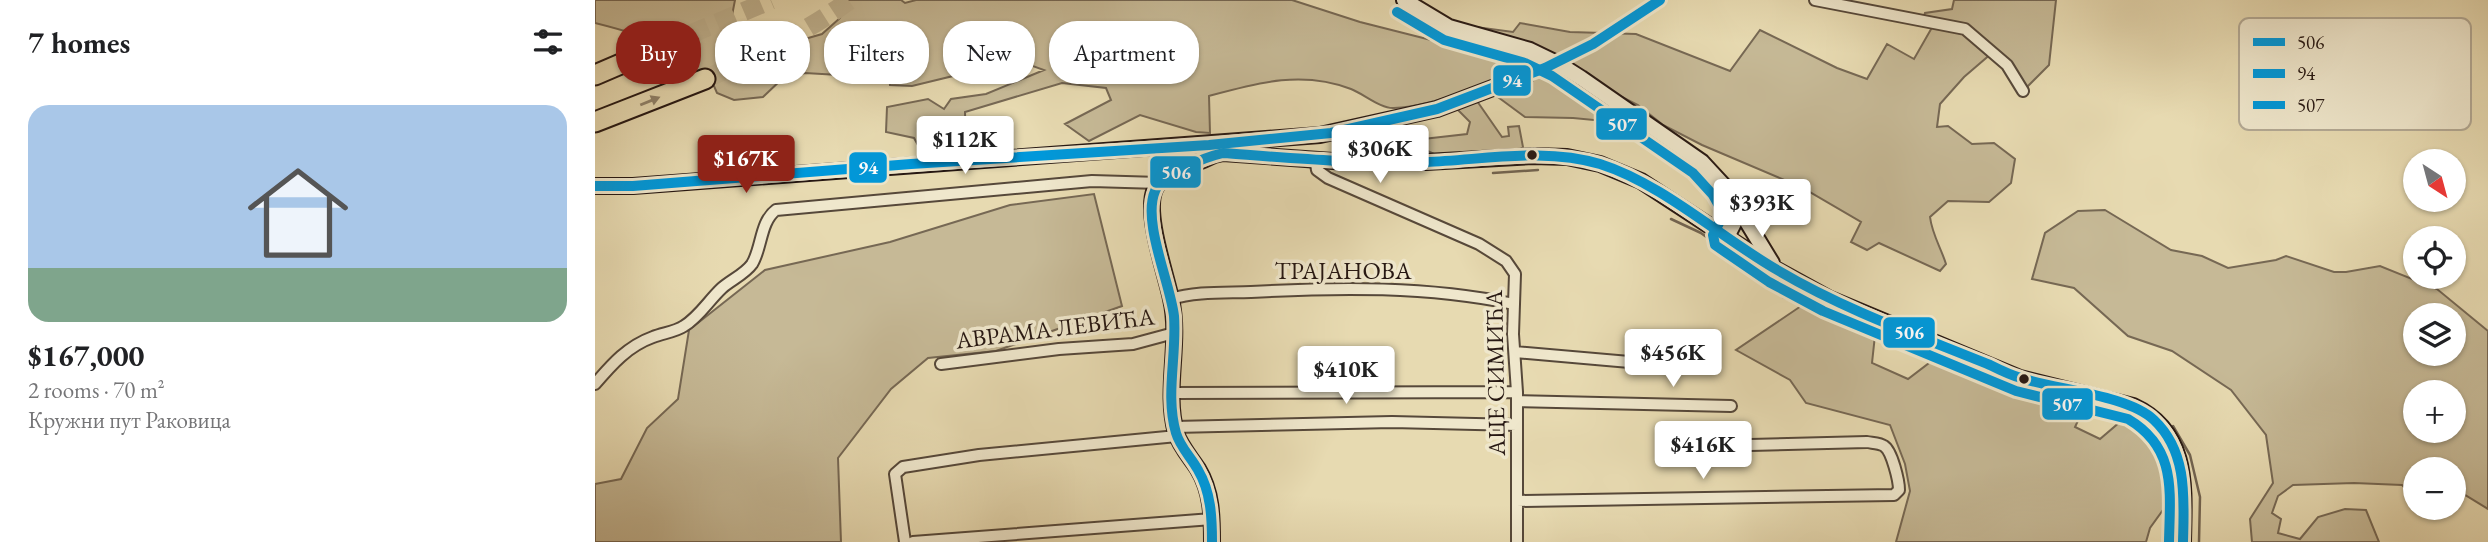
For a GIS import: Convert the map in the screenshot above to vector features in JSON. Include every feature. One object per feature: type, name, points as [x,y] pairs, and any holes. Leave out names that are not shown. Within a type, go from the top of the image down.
[{"type":"highway","points":[[595,75],[616,66]]},
{"type":"highway","points":[[595,122],[705,79]]},
{"type":"main road","points":[[1404,0],[1449,27],[1530,50],[1581,78],[1702,162],[1719,179],[1733,199],[1777,270]]},
{"type":"main road","points":[[595,186],[633,186],[1320,135],[1437,109],[1527,75]]},
{"type":"main road","points":[[1365,127],[1370,162]]},
{"type":"main road","points":[[1212,542],[1212,519],[1203,478],[1176,432],[1172,393],[1174,333],[1171,299],[1161,262],[1153,214],[1153,195],[1159,183],[1218,153],[1370,162],[1533,156],[1582,159],[1613,168],[1641,181],[1777,270],[1828,298],[2001,370],[2036,382],[2133,406],[2150,415],[2169,438],[2181,465],[2184,491],[2183,542]]},
{"type":"main road","points":[[1730,238],[1736,219],[1733,199]]},
{"type":"main road","points":[[1730,238],[1740,237],[1746,219]]},
{"type":"street","points":[[1815,0],[1965,29],[2007,65],[2023,91]]},
{"type":"street","name":"АЦЕ СИМИЋА","points":[[1315,158],[1317,170],[1338,184],[1471,240],[1506,261],[1515,274],[1517,542]]},
{"type":"street","points":[[595,384],[617,358],[629,349],[689,323],[722,288],[746,270],[752,264],[768,219],[776,210],[1092,181],[1159,183]]},
{"type":"street","name":"ТРАЈАНОВА","points":[[1171,299],[1216,294],[1363,287],[1514,303]]},
{"type":"street","name":"АВРАМА ЛЕВИЋА","points":[[941,364],[1059,349],[1133,344],[1174,333]]},
{"type":"street","points":[[1515,352],[1675,366]]},
{"type":"street","points":[[1172,393],[1517,397],[1731,406]]},
{"type":"street","points":[[905,542],[895,474],[910,464],[1176,432],[1381,422],[1517,425]]},
{"type":"street","points":[[1517,501],[1881,495],[1897,492],[1899,482],[1896,472],[1889,451],[1882,444],[1867,442],[1750,446]]},
{"type":"street","points":[[913,542],[1212,519]]},
{"type":"shaded area","points":[[595,0],[735,0],[731,21],[715,21],[715,84],[777,84],[763,97],[734,100],[717,93],[707,70],[701,71],[701,21],[616,21],[616,29],[595,23]]},
{"type":"shaded area","points":[[845,0],[901,0],[905,3],[916,0],[1292,0],[1360,22],[1453,44],[1464,38],[1469,26],[1513,32],[1520,23],[1570,32],[1636,34],[1730,71],[1760,30],[1837,68],[1867,79],[1887,44],[1914,59],[1934,24],[1922,22],[1925,13],[1952,9],[1954,0],[2056,0],[2049,65],[2023,91],[1992,53],[1964,77],[1940,104],[1937,127],[1948,126],[1972,144],[1994,143],[2015,159],[2011,183],[1989,202],[1948,201],[1930,217],[1946,264],[1940,271],[1879,243],[1867,250],[1851,242],[1861,222],[1801,187],[1702,145],[1663,125],[1638,105],[1622,97],[1625,123],[1525,117],[1483,86],[1428,103],[1389,108],[1333,83],[1280,80],[1209,96],[1210,133],[1196,132],[1140,115],[1089,141],[1065,124],[1111,100],[1106,88],[1071,84],[1199,84],[1199,21],[1049,21],[1049,84],[1059,84],[965,112],[966,144],[919,147],[914,138],[886,132],[887,107],[928,99],[944,109],[951,99],[986,94],[1010,84],[1035,84],[1035,74],[1044,70],[1035,67],[1035,21],[943,21],[943,78],[929,82],[929,21],[837,21]]},
{"type":"shaded area","points":[[824,32],[824,74],[810,73],[810,38]]},
{"type":"shaded area","points":[[890,84],[920,84],[912,86]]},
{"type":"shaded area","points":[[1477,101],[1502,137],[1509,136],[1508,127],[1519,126],[1523,147],[1517,152],[1441,157],[1405,141],[1467,134],[1470,122],[1455,107]]},
{"type":"shaded area","points":[[1094,194],[1122,306],[996,351],[928,358],[891,389],[838,458],[841,542],[595,542],[595,484],[621,479],[647,428],[678,399],[689,330],[765,270],[890,242],[1010,205]]},
{"type":"shaded area","points":[[2105,210],[2171,250],[2202,256],[2228,268],[2286,256],[2334,272],[2380,266],[2403,275],[2403,289],[2437,289],[2454,303],[2403,303],[2403,366],[2466,366],[2466,313],[2488,331],[2488,509],[2466,496],[2466,457],[2403,457],[2403,486],[2354,483],[2293,485],[2278,496],[2272,513],[2281,519],[2278,533],[2300,539],[2318,517],[2345,509],[2366,510],[2379,542],[2252,542],[2250,519],[2273,483],[2266,435],[2231,390],[2172,351],[2128,336],[2074,288],[2032,279],[2045,233],[2078,211]]},
{"type":"shaded area","points":[[1804,304],[1876,326],[1872,363],[1908,379],[1937,357],[2035,394],[2112,411],[2111,419],[2082,412],[2075,427],[2100,439],[2121,421],[2126,411],[2140,417],[2150,425],[2163,445],[2173,496],[2150,528],[2146,542],[1896,542],[1910,491],[1905,464],[1890,425],[1806,403],[1790,380],[1736,350]]},
{"type":"waterway","points":[[1493,173],[1538,170]]},
{"type":"waterway","points":[[1671,219],[1701,233],[1753,266],[1783,297],[1812,309],[1822,317],[1889,332],[1916,344],[1925,356],[1942,364]]},
{"type":"waterway","points":[[1982,373],[2035,394],[2087,405],[2137,424],[2152,425]]},
{"type":"waterway","points":[[2173,426],[2190,455],[2200,497],[2199,542]]},
{"type":"tunnel","points":[[701,30],[771,0]]},
{"type":"tunnel","points":[[705,79],[779,44],[850,0]]},
{"type":"tunnel","points":[[1527,75],[1593,44],[1660,0]]},
{"type":"transit line","name":"94","points":[[595,186],[633,186],[911,164],[1209,145],[1331,133],[1437,109],[1545,68],[1593,44],[1660,0]]},
{"type":"transit line","name":"507","points":[[1397,12],[1444,40],[1525,63],[1552,76],[1693,173],[1713,195],[1721,209],[1720,221],[1713,235],[1715,245],[1769,282],[1823,311],[2016,391],[2128,419],[2144,431],[2163,457],[2169,488],[2169,542]]},
{"type":"transit line","name":"506","points":[[1212,542],[1206,487],[1178,438],[1173,419],[1171,390],[1174,316],[1154,235],[1152,204],[1155,191],[1166,178],[1196,162],[1223,153],[1401,162],[1558,156],[1600,164],[1623,173],[1669,198],[1779,271],[1856,310],[2013,375],[2110,399],[2142,412],[2154,420],[2165,433],[2178,461],[2183,493],[2183,542]]}]
